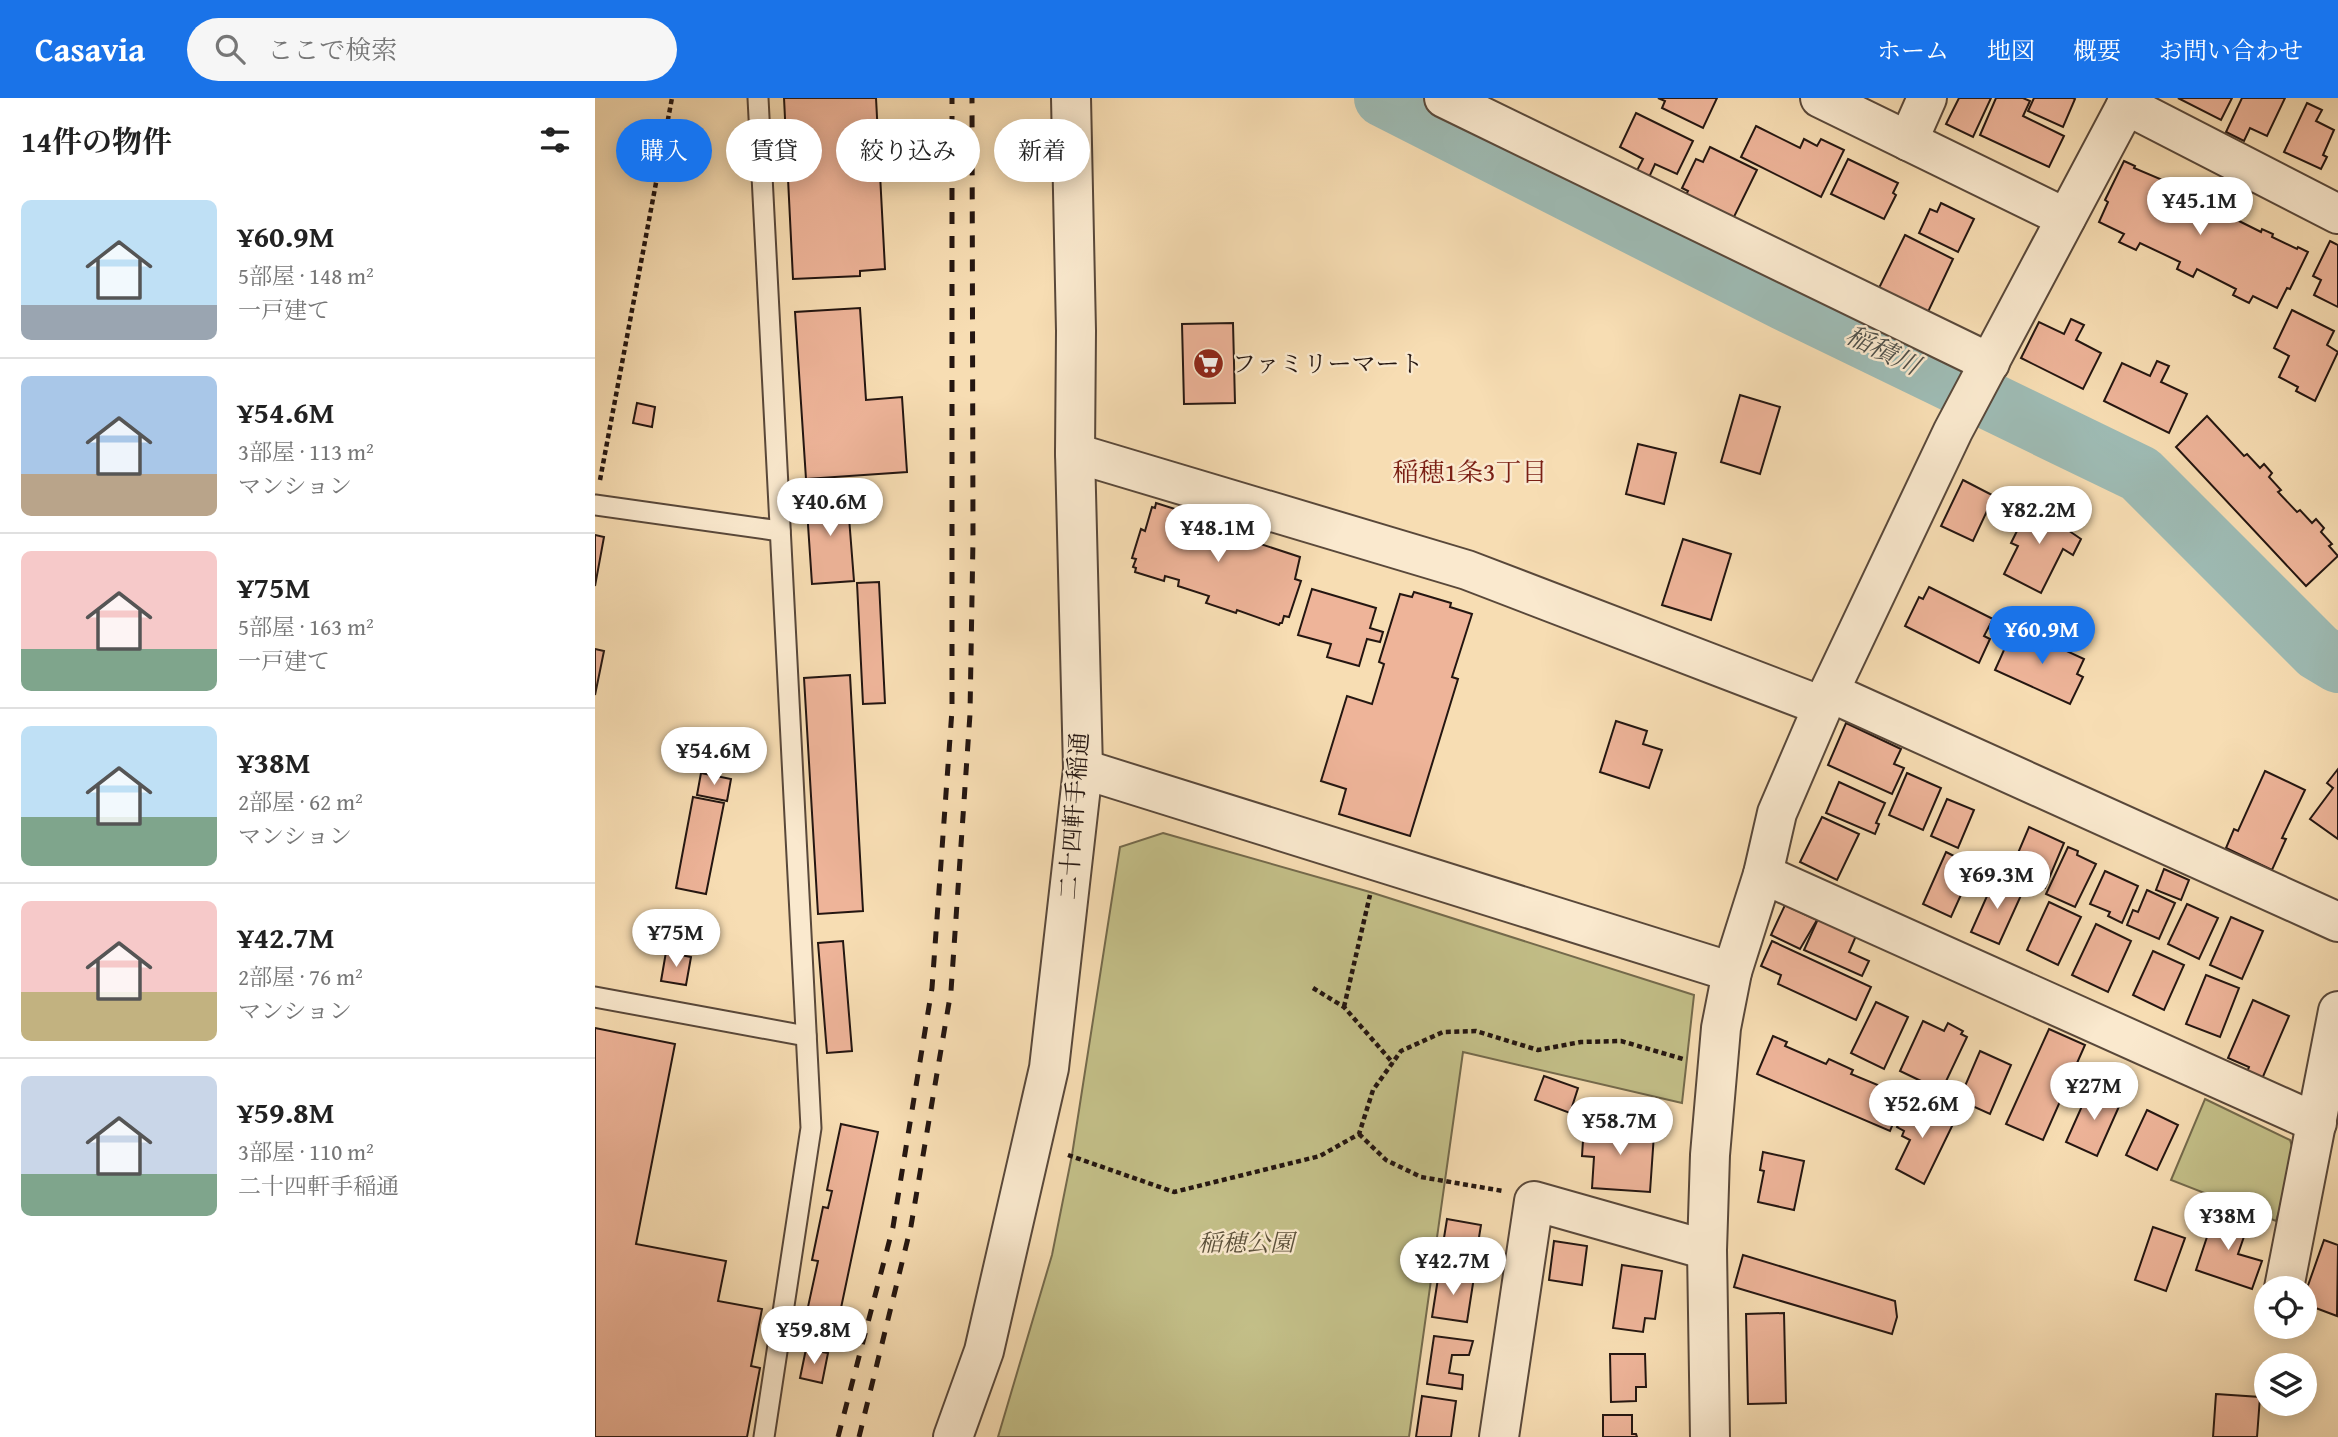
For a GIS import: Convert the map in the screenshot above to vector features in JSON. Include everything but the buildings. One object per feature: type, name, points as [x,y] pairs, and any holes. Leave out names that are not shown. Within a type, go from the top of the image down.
[{"type":"street","name":"二十四軒手稲通","points":[[953,1437],[984,1351],[1049,1068],[1083,769],[1075,453],[1076,331],[1071,98]]},
{"type":"street","points":[[1444,98],[1498,110],[1987,369]]},
{"type":"street","points":[[1820,98],[2066,218]]},
{"type":"street","points":[[1908,141],[1927,98]]},
{"type":"street","points":[[1710,1437],[1707,1251],[1712,1129],[1721,1028],[1732,972],[1763,874],[1777,813],[1826,699],[1953,431],[2128,102],[2338,214]]},
{"type":"street","points":[[1075,453],[1467,570],[1826,699],[2338,922]]},
{"type":"street","points":[[1083,769],[1732,972]]},
{"type":"street","points":[[1763,874],[2317,1123]]},
{"type":"street","points":[[2286,1276],[2338,1011]]},
{"type":"street","points":[[1499,1437],[1534,1201],[1707,1251]]},
{"type":"lane","points":[[758,98],[810,1128],[764,1437]]},
{"type":"lane","points":[[595,505],[780,531]]},
{"type":"lane","points":[[595,997],[806,1036]]},
{"type":"path","points":[[595,505],[672,98]]},
{"type":"path","points":[[1344,1007],[1370,892]]},
{"type":"path","points":[[1313,988],[1344,1007],[1393,1063]]},
{"type":"path","points":[[1067,1155],[1174,1192],[1320,1156],[1359,1134],[1373,1090],[1401,1051],[1443,1032],[1476,1031],[1538,1050],[1581,1042],[1621,1041],[1686,1060]]},
{"type":"path","points":[[1359,1134],[1386,1160],[1421,1177],[1511,1193]]},
{"type":"green space","name":"稲穂公園","points":[[1163,833],[1370,892],[1694,995],[1682,1103],[1463,1052],[1409,1437],[998,1437],[1052,1255],[1072,1155],[1120,847]]},
{"type":"green space","points":[[2205,1099],[2290,1140],[2296,1159],[2276,1221],[2171,1180]]},
{"type":"waterway","name":"稲積川","points":[[1383,98],[1785,302],[2140,474],[2318,652],[2338,664]]},
{"type":"railway","points":[[838,1437],[893,1227],[932,988],[952,710],[952,98]]},
{"type":"railway","points":[[859,1437],[911,1226],[951,991],[970,714],[973,539],[972,98]]},
{"type":"place","name":"ファミリーマート","points":[[1209,364]]},
{"type":"district","name":"稲穂1条3丁目","points":[[1470,472]]}]
